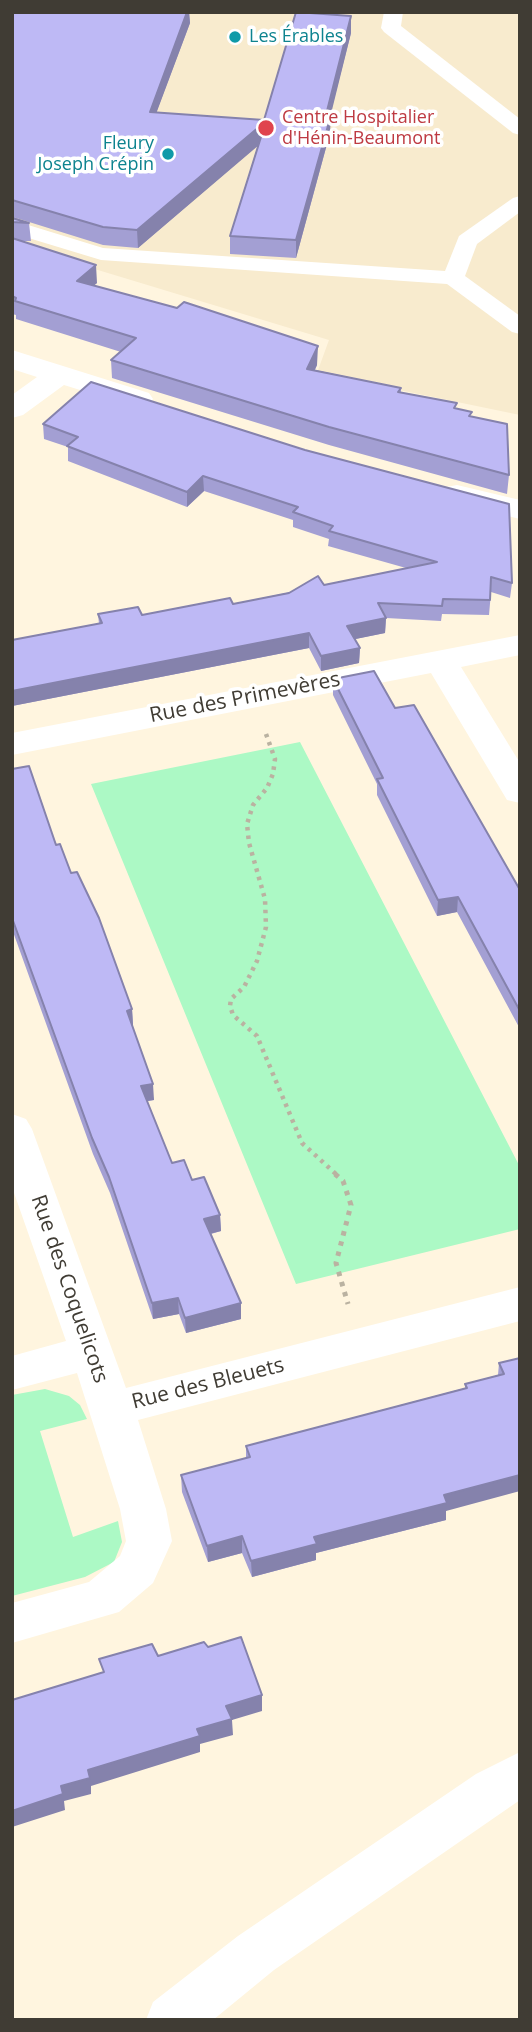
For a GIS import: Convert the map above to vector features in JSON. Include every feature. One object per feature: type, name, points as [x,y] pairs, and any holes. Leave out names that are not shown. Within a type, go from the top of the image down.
[{"type":"street","points":[[12,359],[162,407]]},
{"type":"street","points":[[12,409],[60,374]]},
{"type":"street","points":[[430,487],[520,510]]},
{"type":"street","name":"Rue des Primevères","points":[[12,744],[520,645]]},
{"type":"street","points":[[440,660],[520,792]]},
{"type":"street","name":"Rue des Coquelicots","points":[[12,1129],[111,1409]]},
{"type":"street","name":"Rue des Bleuets","points":[[12,1623],[103,1598],[137,1569],[149,1541],[143,1509],[111,1409],[520,1304]]},
{"type":"street","points":[[12,1373],[90,1352]]},
{"type":"street","points":[[172,2020],[256,1953],[520,1774]]},
{"type":"lane","points":[[394,12],[391,28],[520,129]]},
{"type":"lane","points":[[453,278],[467,241],[520,202]]},
{"type":"lane","points":[[12,226],[101,254],[453,278],[520,327]]},
{"type":"path","points":[[246,698],[271,742],[275,759],[267,788],[253,805],[247,824],[248,843],[265,900],[266,927],[257,961],[244,987],[231,999],[230,1006],[233,1015],[257,1036],[302,1143],[343,1181],[351,1205],[336,1263],[359,1346]]},
{"type":"shaded area","name":"Centre Hospitalier d'Hénin-Beaumont","points":[[12,12],[520,12],[520,415],[317,373],[329,340],[12,244]]},
{"type":"green space","points":[[300,742],[520,1167],[520,1229],[296,1284],[91,784]]},
{"type":"green space","points":[[45,1389],[69,1396],[80,1405],[87,1419],[40,1431],[73,1537],[118,1521],[122,1542],[114,1562],[85,1577],[12,1596],[12,1395]]},
{"type":"building","points":[[12,12],[187,12],[150,112],[264,120],[296,12],[351,16],[326,115],[331,115],[296,240],[230,236],[266,121],[137,230],[103,227],[12,200]]},
{"type":"building","points":[[12,218],[29,223],[12,222]]},
{"type":"building","points":[[12,238],[96,265],[77,281],[177,308],[184,302],[318,346],[307,369],[401,388],[398,392],[457,403],[454,408],[472,412],[469,416],[507,424],[509,475],[329,427],[111,360],[136,338],[15,301],[16,298],[12,296]]},
{"type":"building","points":[[91,382],[305,450],[509,504],[512,583],[491,577],[490,600],[443,599],[442,606],[378,603],[386,618],[347,626],[360,648],[321,656],[309,633],[12,691],[12,640],[102,623],[98,614],[138,607],[142,615],[230,598],[233,604],[289,593],[318,576],[324,585],[437,562],[329,531],[333,526],[293,512],[298,507],[203,476],[187,492],[67,446],[78,437],[43,424]]},
{"type":"building","points":[[374,671],[395,708],[414,705],[520,890],[520,1011],[458,897],[438,900],[377,779],[383,778],[333,679]]},
{"type":"building","points":[[29,766],[56,845],[60,844],[71,873],[77,872],[99,918],[132,1009],[127,1011],[153,1084],[141,1086],[172,1163],[184,1160],[192,1180],[204,1177],[220,1215],[204,1219],[241,1303],[185,1318],[178,1298],[152,1303],[109,1177],[92,1138],[12,918],[12,769]]},
{"type":"building","points":[[520,1358],[520,1475],[444,1495],[447,1503],[314,1537],[317,1544],[251,1561],[242,1536],[207,1546],[181,1475],[250,1457],[246,1446],[467,1388],[465,1384],[504,1374],[499,1363]]},
{"type":"building","points":[[241,1637],[262,1695],[226,1706],[232,1719],[197,1729],[200,1736],[88,1770],[90,1778],[61,1786],[63,1794],[12,1811],[12,1700],[104,1672],[99,1659],[152,1644],[158,1656],[204,1642],[208,1647]]},
{"type":"place","name":"Les Érables","points":[[235,37]]},
{"type":"place","name":"Centre Hospitalier d'Hénin-Beaumont","points":[[266,128]]},
{"type":"place","name":"Fleury Joseph Crépin","points":[[168,154]]}]
